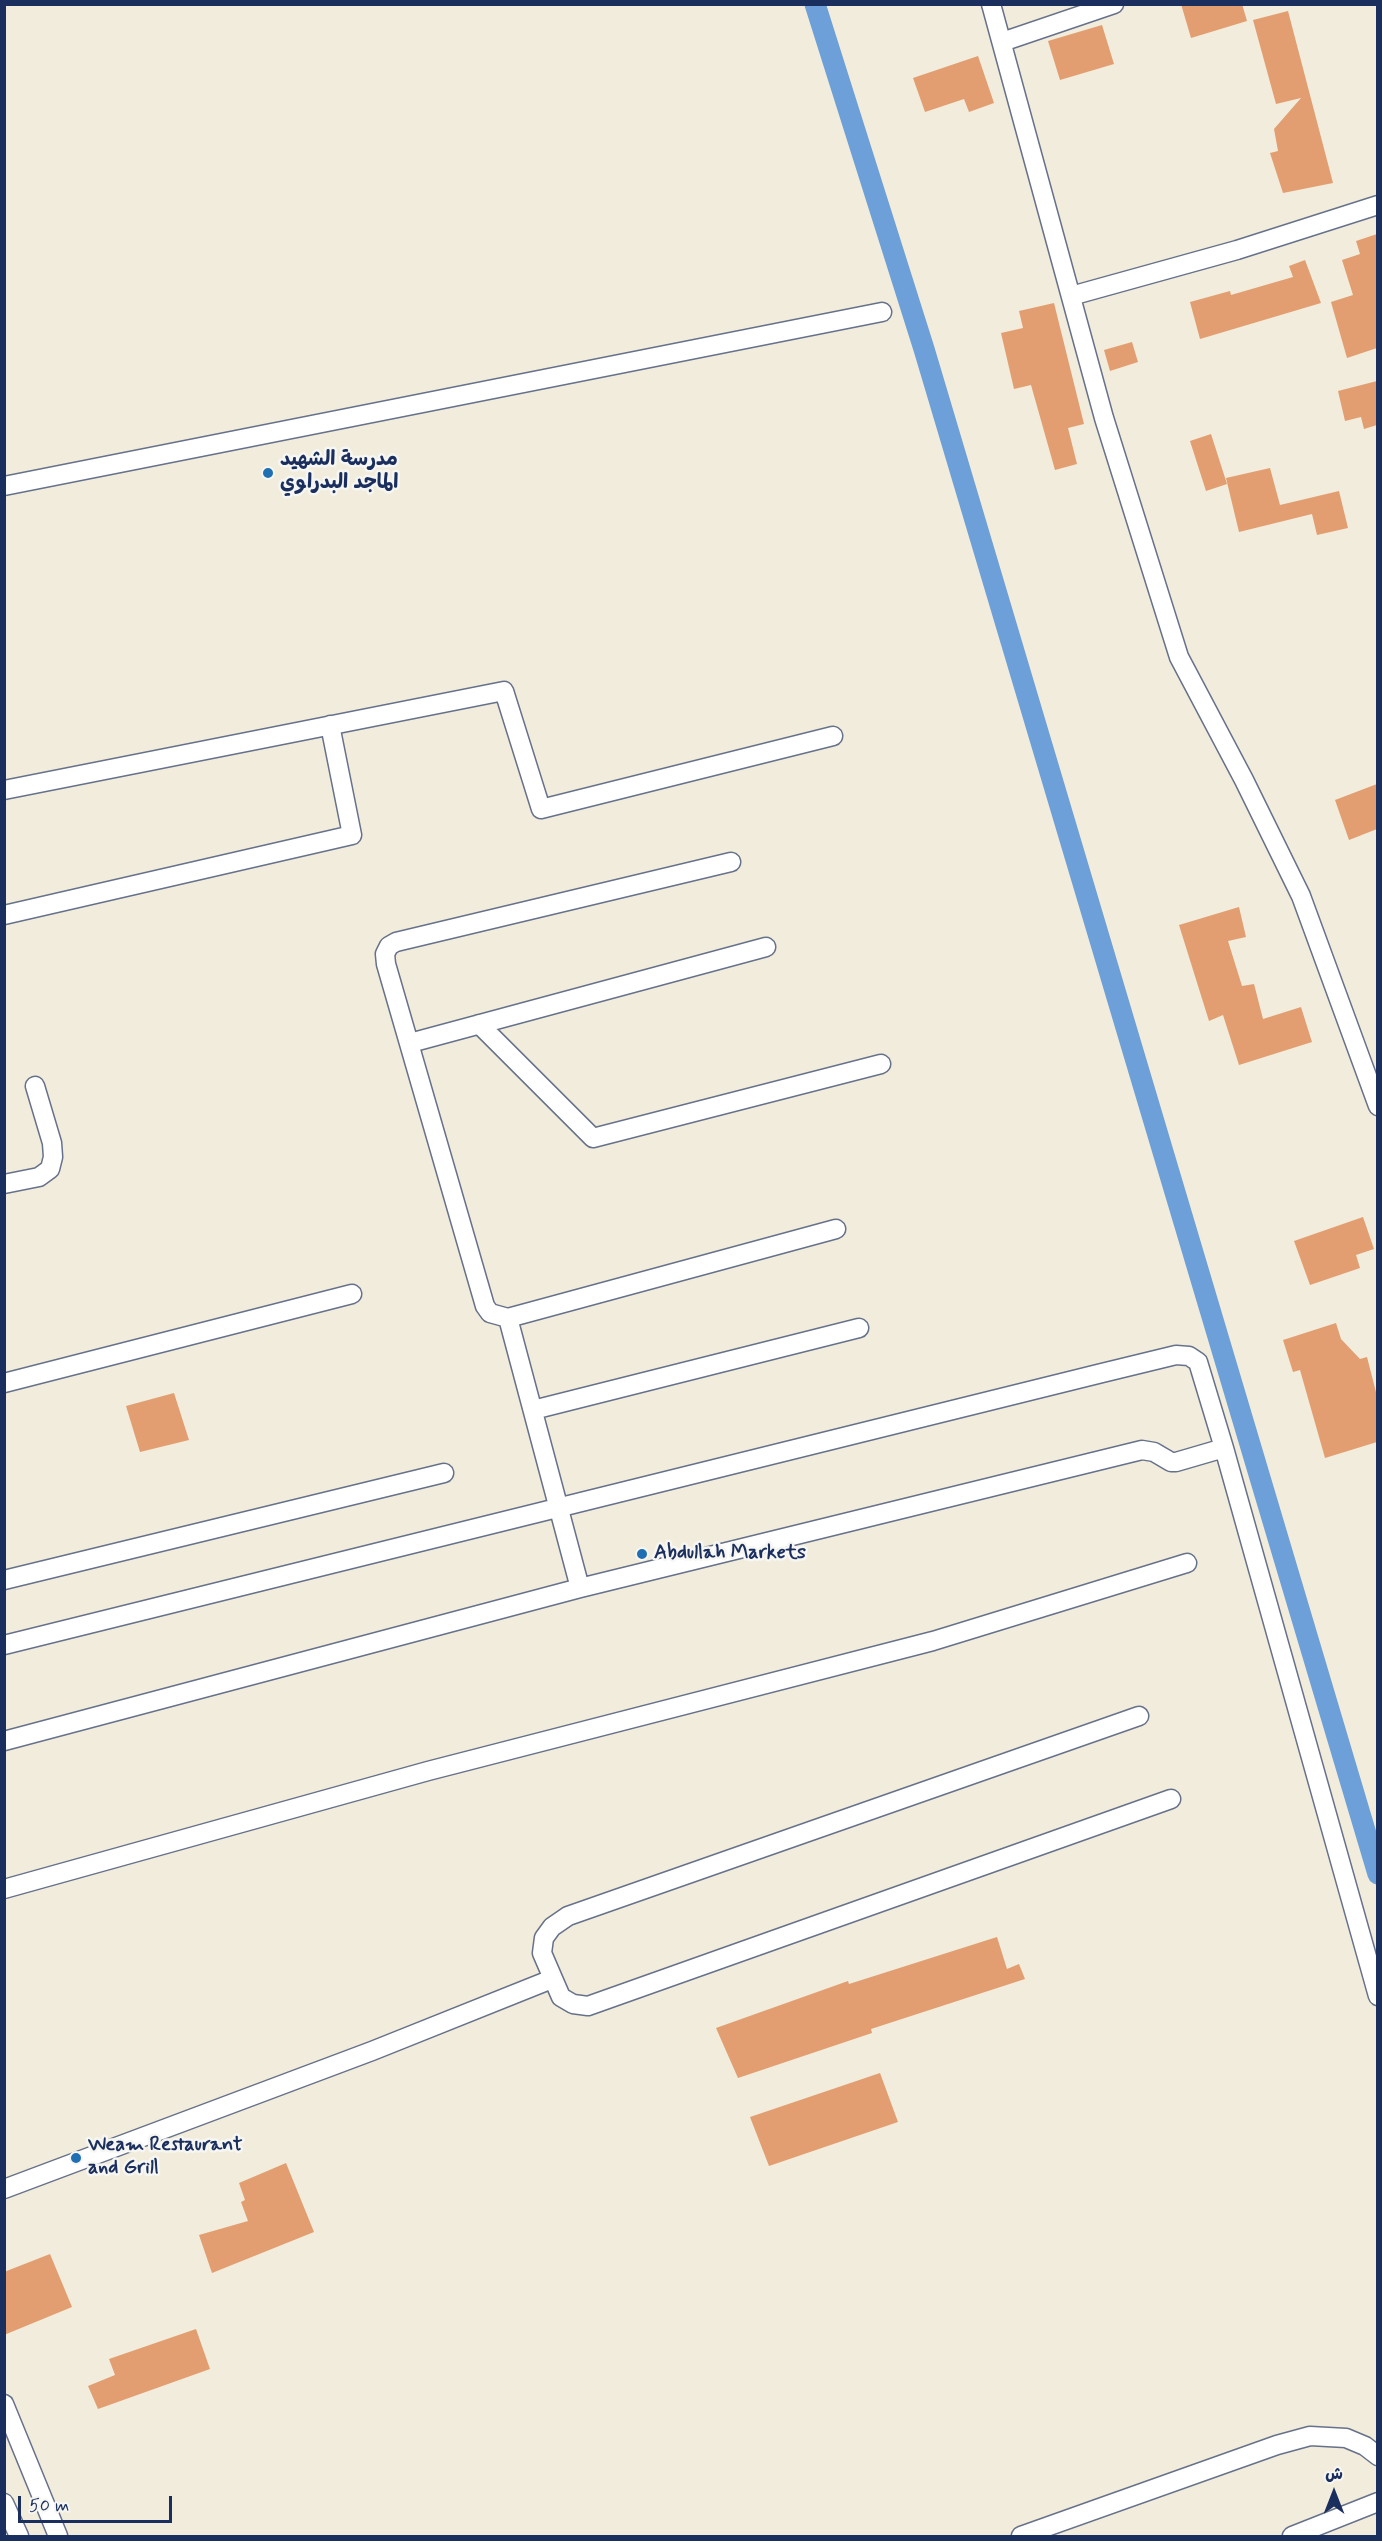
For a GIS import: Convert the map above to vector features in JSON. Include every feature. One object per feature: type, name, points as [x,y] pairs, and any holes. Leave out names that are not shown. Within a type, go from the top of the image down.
[{"type":"street","points":[[991,4],[1104,418],[1179,657],[1244,780],[1301,896],[1354,1036],[1377,1106]]},
{"type":"street","points":[[1002,42],[1114,4]]},
{"type":"street","points":[[1071,296],[1237,250],[1377,205]]},
{"type":"street","points":[[4,486],[882,312]]},
{"type":"street","points":[[4,790],[504,691],[542,810],[833,736]]},
{"type":"street","points":[[4,915],[352,835],[330,725]]},
{"type":"street","points":[[731,862],[396,942],[389,946],[385,954],[386,964],[485,1306],[490,1313],[508,1318],[836,1229]]},
{"type":"street","points":[[410,1043],[766,947]]},
{"type":"street","points":[[479,1024],[593,1138],[881,1064]]},
{"type":"street","points":[[4,1185],[39,1177],[50,1169],[54,1157],[35,1086]]},
{"type":"street","points":[[4,1383],[352,1294]]},
{"type":"street","points":[[508,1318],[580,1588]]},
{"type":"street","points":[[533,1410],[859,1328]]},
{"type":"street","points":[[4,1645],[1176,1355],[1189,1356],[1198,1362],[1224,1448],[1377,1996]]},
{"type":"street","points":[[4,1741],[580,1588],[1142,1450],[1154,1452],[1171,1462],[1176,1462],[1224,1448]]},
{"type":"street","points":[[4,1580],[444,1473]]},
{"type":"street","points":[[4,1889],[428,1771],[933,1641],[1187,1563]]},
{"type":"street","points":[[1139,1716],[568,1916],[552,1927],[544,1938],[542,1953],[552,1979],[561,1997],[573,2004],[588,2006],[610,2000],[1171,1798]]},
{"type":"street","points":[[4,2189],[372,2051],[552,1979]]},
{"type":"street","points":[[4,2404],[58,2536]]},
{"type":"street","points":[[1021,2536],[1266,2449],[1310,2436],[1347,2438],[1365,2446],[1377,2456]]},
{"type":"street","points":[[1292,2536],[1377,2502]]},
{"type":"street","points":[[4,2503],[19,2536]]},
{"type":"building","points":[[1181,4],[1242,4],[1247,21],[1191,38]]},
{"type":"building","points":[[1288,11],[1333,183],[1283,193],[1270,153],[1278,151],[1274,129],[1301,98],[1276,104],[1253,20]]},
{"type":"building","points":[[1102,25],[1114,64],[1060,80],[1048,41]]},
{"type":"building","points":[[978,56],[994,103],[969,112],[964,99],[925,112],[913,78]]},
{"type":"building","points":[[1377,234],[1377,348],[1347,358],[1331,302],[1353,295],[1342,260],[1360,254],[1356,241]]},
{"type":"building","points":[[1305,260],[1321,303],[1200,339],[1190,302],[1230,291],[1231,295],[1293,277],[1289,266]]},
{"type":"building","points":[[1054,303],[1084,424],[1068,428],[1077,464],[1055,470],[1031,385],[1014,389],[1001,333],[1023,328],[1019,311]]},
{"type":"building","points":[[1132,342],[1138,362],[1110,371],[1104,350]]},
{"type":"building","points":[[1377,381],[1377,425],[1364,429],[1361,417],[1345,421],[1338,391]]},
{"type":"building","points":[[1211,434],[1227,484],[1206,491],[1190,441]]},
{"type":"building","points":[[1270,468],[1280,505],[1339,491],[1348,528],[1317,535],[1312,514],[1239,532],[1226,478]]},
{"type":"building","points":[[1377,784],[1377,829],[1349,840],[1335,800]]},
{"type":"building","points":[[1239,907],[1246,937],[1228,941],[1242,986],[1254,984],[1263,1019],[1301,1007],[1312,1042],[1239,1065],[1223,1015],[1209,1021],[1179,925]]},
{"type":"building","points":[[1363,1217],[1374,1249],[1356,1255],[1360,1268],[1310,1285],[1294,1241]]},
{"type":"building","points":[[1336,1323],[1341,1339],[1360,1359],[1367,1357],[1377,1396],[1377,1442],[1325,1458],[1300,1370],[1293,1372],[1283,1340]]},
{"type":"building","points":[[174,1393],[189,1440],[140,1452],[126,1406]]},
{"type":"building","points":[[997,1937],[1007,1969],[1019,1964],[1025,1979],[871,2029],[872,2033],[738,2078],[716,2028],[848,1981],[849,1984]]},
{"type":"building","points":[[880,2073],[898,2122],[769,2166],[750,2117]]},
{"type":"building","points":[[286,2163],[314,2232],[212,2273],[199,2235],[248,2221],[241,2202],[245,2200],[239,2183]]},
{"type":"building","points":[[50,2254],[72,2307],[4,2335],[4,2272]]},
{"type":"building","points":[[196,2329],[210,2369],[98,2409],[88,2386],[115,2375],[109,2359]]},
{"type":"waterway","points":[[815,4],[924,349],[1378,1874]]},
{"type":"place","name":"مدرسة الشهيد الماجد البدراوي","points":[[268,473]]},
{"type":"place","name":"Abdullah Markets","points":[[642,1554]]},
{"type":"place","name":"Weam Restaurant and Grill","points":[[76,2158]]}]
